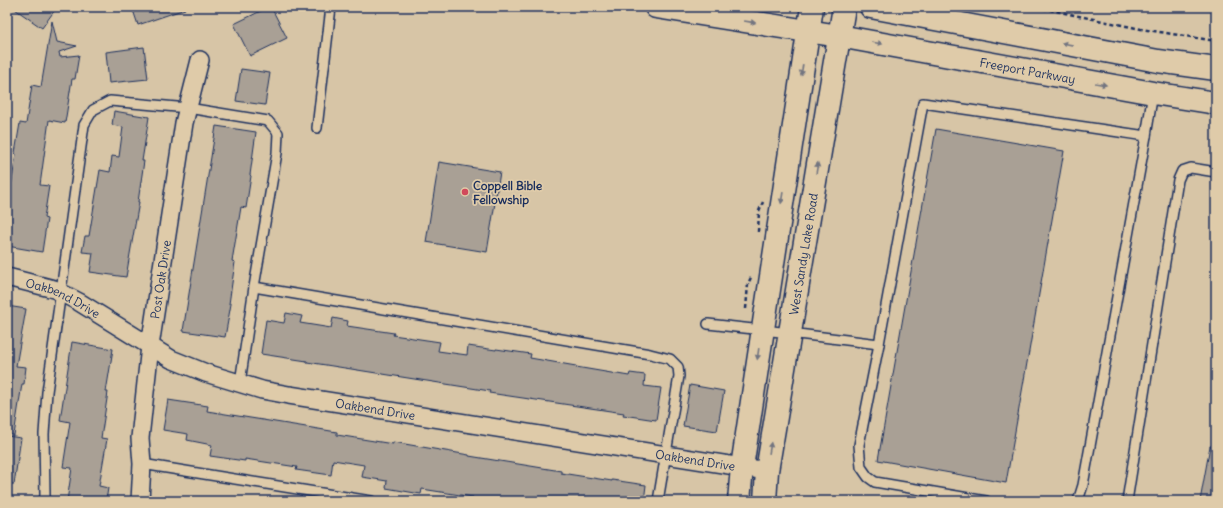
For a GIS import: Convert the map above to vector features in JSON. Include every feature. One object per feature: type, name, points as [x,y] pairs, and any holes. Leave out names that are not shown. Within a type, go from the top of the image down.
[{"type":"main road","points":[[656,7],[808,31]]},
{"type":"main road","points":[[740,501],[742,467],[812,7]]},
{"type":"main road","name":"West Sandy Lake Road","points":[[765,501],[766,471],[844,7]]},
{"type":"main road","points":[[871,7],[1158,61],[1216,69]]},
{"type":"main road","name":"Freeport Parkway","points":[[808,31],[1154,94],[1216,103]]},
{"type":"main road","points":[[1154,94],[1158,61]]},
{"type":"street","name":"Post Oak Drive","points":[[140,501],[142,464],[140,438],[150,346],[184,123],[200,60]]},
{"type":"street","name":"Oakbend Drive","points":[[7,277],[54,289],[171,359],[206,373],[262,390],[766,471]]},
{"type":"lane","points":[[317,128],[331,7]]},
{"type":"lane","points":[[1078,501],[1083,485],[1154,94]]},
{"type":"lane","points":[[44,501],[44,434],[47,392],[84,125],[93,110],[110,101],[188,108],[268,121],[278,133],[277,153],[254,287],[240,383]]},
{"type":"lane","points":[[986,501],[875,482],[868,477],[861,467],[859,445],[923,103],[1146,136]]},
{"type":"lane","points":[[1127,501],[1178,180],[1182,172],[1191,168],[1216,172]]},
{"type":"lane","points":[[254,287],[650,354],[670,359],[678,367],[679,376],[658,501]]},
{"type":"lane","points":[[708,324],[879,344]]},
{"type":"lane","points":[[142,464],[371,501]]},
{"type":"path","points":[[1036,7],[1141,29],[1216,41]]},
{"type":"building","points":[[12,7],[57,7],[42,28]]},
{"type":"building","points":[[132,7],[184,7],[185,9],[138,25]]},
{"type":"building","points":[[271,7],[287,38],[250,56],[234,24]]},
{"type":"building","points":[[52,21],[57,42],[77,46],[59,52],[60,57],[79,55],[75,79],[72,79],[65,123],[49,120],[40,185],[49,186],[44,218],[47,219],[42,252],[7,246],[7,213],[20,123],[26,124],[32,85],[41,87]]},
{"type":"building","points":[[144,47],[148,79],[109,83],[106,52]]},
{"type":"building","points":[[241,69],[270,73],[265,105],[236,101]]},
{"type":"building","points":[[114,111],[149,117],[142,161],[144,161],[139,202],[126,277],[90,272],[93,253],[82,252],[85,236],[89,236],[100,170],[110,172],[112,156],[119,157],[123,127],[112,125]]},
{"type":"building","points":[[216,126],[256,132],[246,208],[241,207],[232,261],[235,262],[229,304],[231,304],[225,337],[183,331]]},
{"type":"building","points":[[936,129],[1064,151],[1006,483],[878,460]]},
{"type":"building","name":"Coppell Bible Fellowship","points":[[439,162],[500,172],[487,252],[426,242]]},
{"type":"building","points":[[7,306],[26,309],[16,366],[26,367],[14,435],[7,435]]},
{"type":"building","points":[[286,313],[302,316],[300,323],[331,328],[333,318],[348,321],[347,326],[440,342],[438,351],[467,355],[468,346],[496,349],[531,354],[530,358],[576,367],[629,376],[630,373],[645,375],[644,386],[661,388],[656,420],[623,415],[624,413],[489,393],[490,391],[261,354],[266,320],[284,323]]},
{"type":"building","points":[[72,342],[113,349],[101,438],[107,439],[99,486],[108,488],[106,501],[67,501],[72,468],[63,467],[70,422],[60,420]]},
{"type":"building","points":[[690,385],[724,391],[717,431],[683,426]]},
{"type":"building","points":[[168,400],[208,406],[207,411],[337,432],[337,435],[393,444],[393,442],[561,471],[561,473],[646,485],[644,501],[480,501],[473,500],[473,497],[422,489],[421,494],[386,488],[387,481],[362,477],[364,465],[333,460],[331,475],[296,470],[297,467],[245,459],[245,461],[210,456],[212,445],[187,440],[188,434],[163,430]]},
{"type":"building","points":[[7,436],[21,438],[14,484],[7,484]]},
{"type":"building","points":[[1210,446],[1216,446],[1216,501],[1200,501]]},
{"type":"place","name":"Coppell Bible Fellowship","points":[[465,192]]}]
